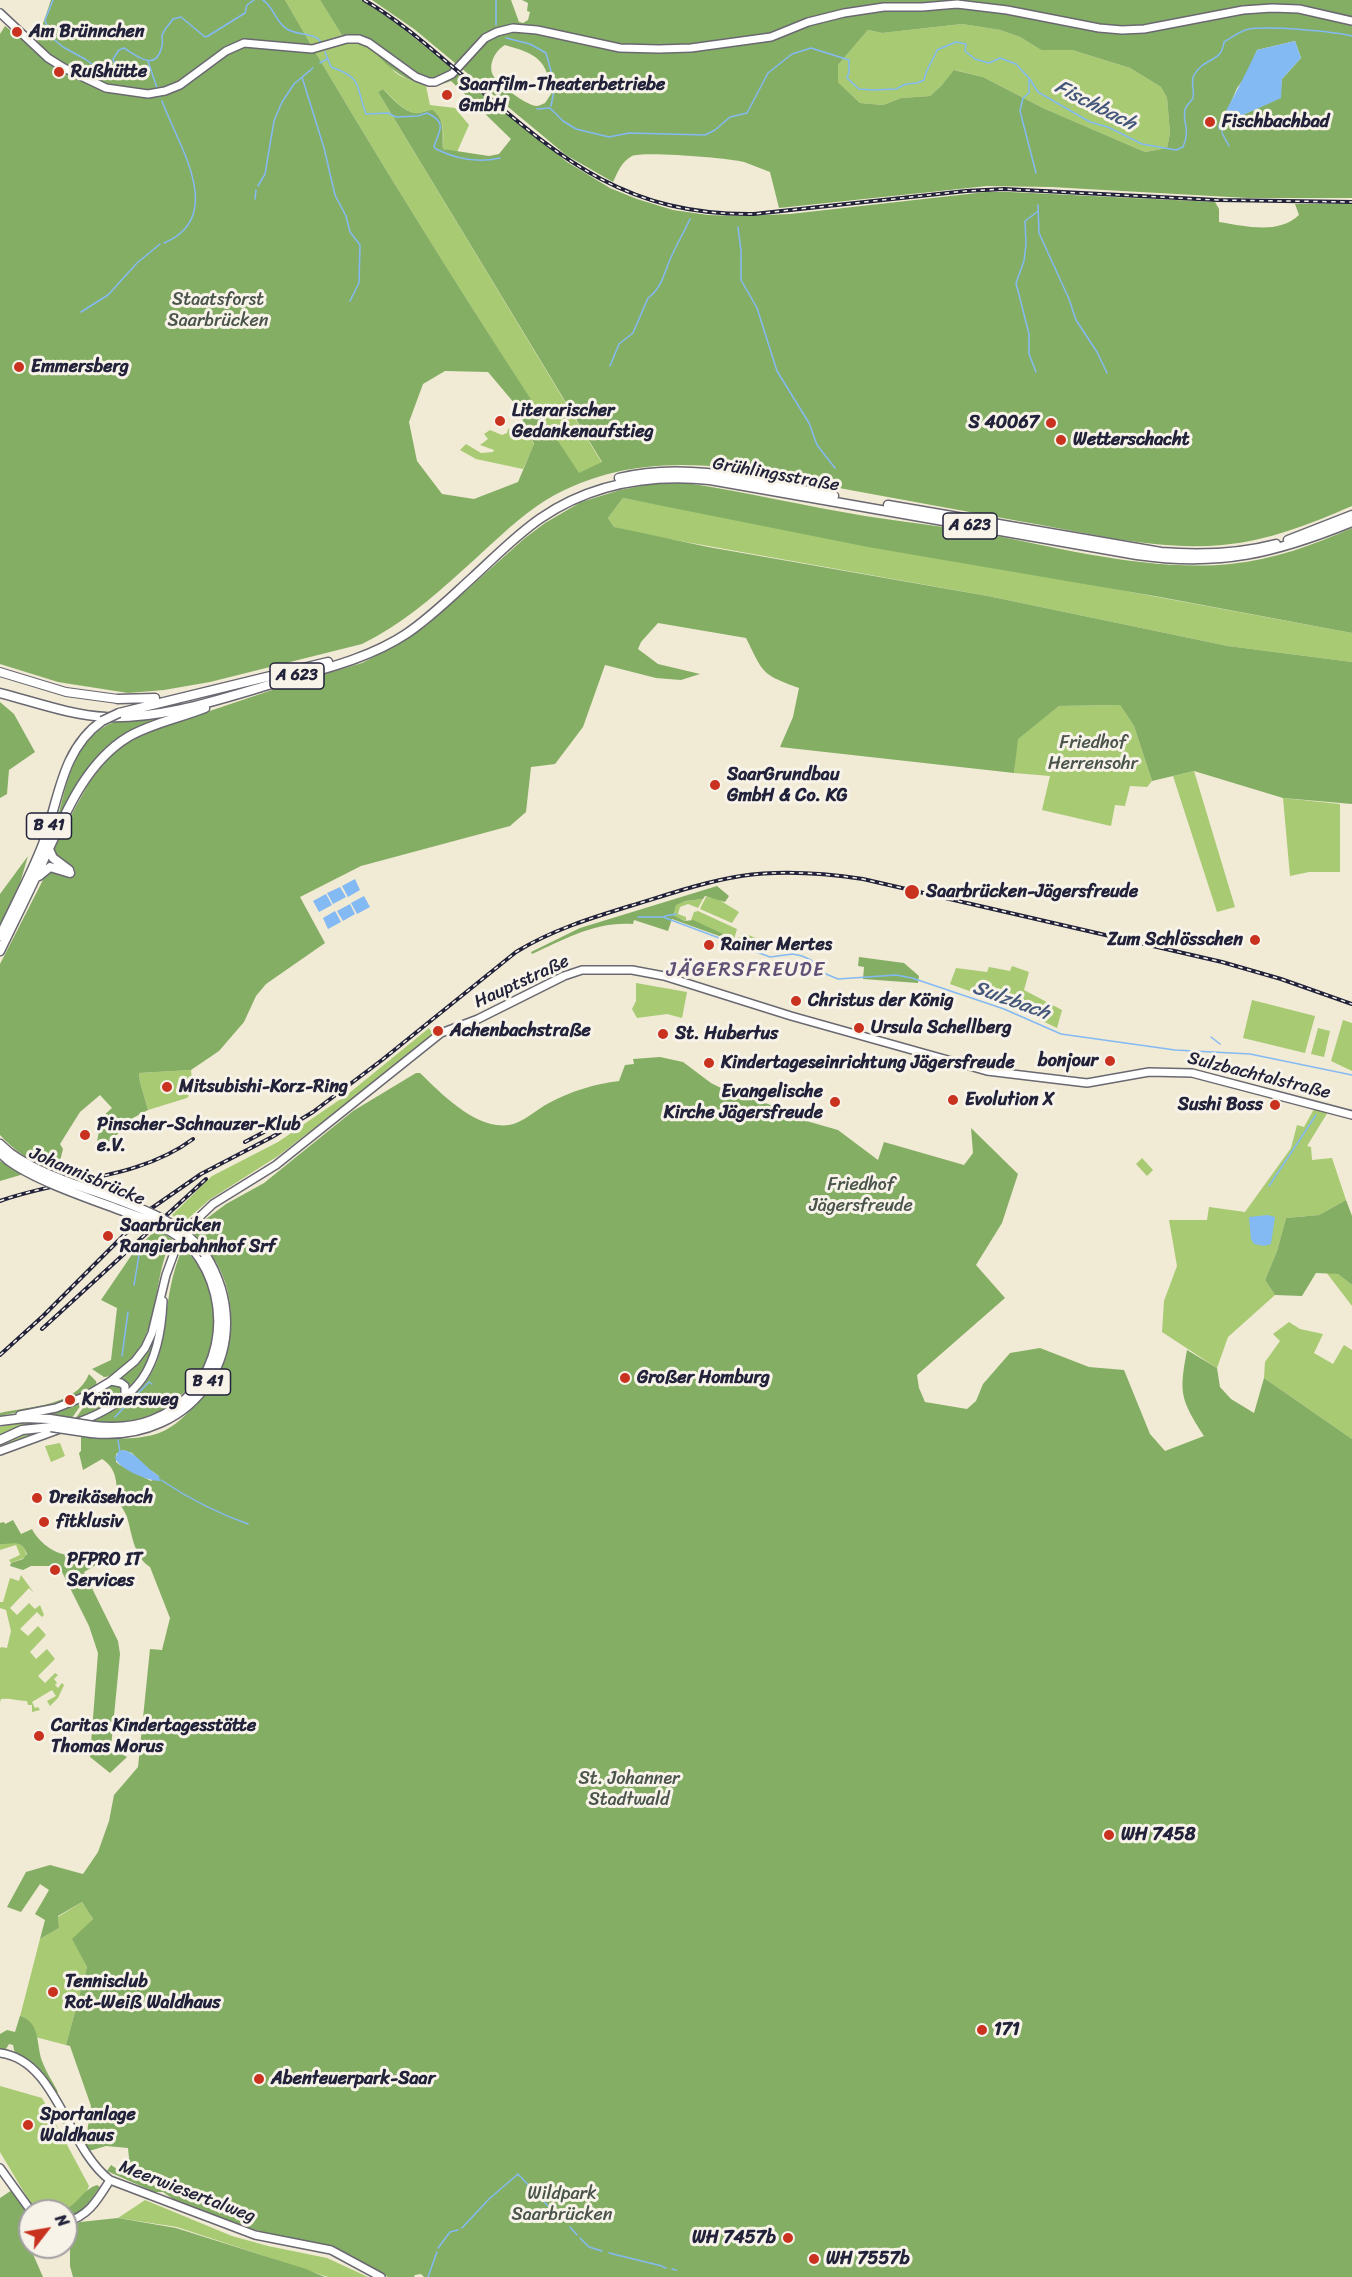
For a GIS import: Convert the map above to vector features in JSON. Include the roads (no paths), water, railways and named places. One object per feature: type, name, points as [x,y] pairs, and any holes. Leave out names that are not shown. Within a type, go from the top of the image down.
[{"type":"highway","name":"A 623","points":[[220,687],[355,654],[395,634],[421,616],[509,536],[540,513],[585,489],[637,474],[674,471],[711,474],[1138,549],[1184,554],[1230,552],[1271,545],[1352,515]]},
{"type":"highway","name":"Grühlingsstraße","points":[[246,691],[357,659],[384,647],[426,619],[513,540],[541,518],[586,494],[638,480],[674,477],[710,480],[1126,554],[1172,559],[1207,560],[1252,555],[1296,544],[1352,522]]},
{"type":"highway","points":[[118,699],[163,697],[220,687]]},
{"type":"highway","name":"B 41","points":[[1,933],[43,845],[69,760],[81,741],[102,721],[119,713],[220,687]]},
{"type":"highway","points":[[0,693],[75,713],[106,717],[158,714],[246,691]]},
{"type":"highway","name":"B 41","points":[[0,951],[87,777],[108,752],[142,730],[246,691]]},
{"type":"highway","points":[[33,882],[50,867],[70,873],[69,863],[56,860],[49,849]]},
{"type":"highway","name":"B 41","points":[[0,1144],[9,1156]]},
{"type":"highway","name":"B 41","points":[[0,1153],[9,1156]]},
{"type":"highway","name":"Johannisbrücke","points":[[9,1156],[163,1219],[185,1233],[205,1254],[214,1268],[222,1289],[226,1320],[221,1353],[208,1382],[189,1405],[163,1423],[144,1430],[125,1434],[92,1430]]},
{"type":"highway","name":"Johannisbrücke","points":[[9,1156],[39,1176],[160,1225],[189,1245],[207,1270],[216,1293],[219,1325],[211,1359],[196,1387],[181,1403],[151,1420],[124,1427],[92,1430]]},
{"type":"highway","name":"B 41","points":[[0,1421],[24,1418],[92,1430]]},
{"type":"highway","name":"B 41","points":[[0,1440],[22,1430],[50,1423]]},
{"type":"main road","points":[[0,13],[48,58],[69,71],[106,88],[148,94],[180,85],[226,51],[244,43],[312,49],[347,39],[359,39],[369,43],[416,77],[429,82],[446,78],[475,46],[491,34],[521,28],[620,48],[651,49],[719,45],[771,37],[808,22],[844,13],[884,8],[957,4],[1122,30],[1144,29],[1243,10],[1272,8],[1299,9],[1352,21]]},
{"type":"main road","points":[[0,672],[66,692],[118,699]]},
{"type":"main road","name":"Hauptstraße","points":[[163,1290],[173,1253],[181,1238],[197,1218],[213,1204],[265,1173],[435,1040],[576,972],[598,969],[633,970],[681,980],[791,1016],[980,1069]]},
{"type":"main road","name":"Sulzbachtalstraße","points":[[980,1069],[1086,1083],[1149,1072],[1192,1072],[1352,1115]]},
{"type":"main road","points":[[0,1421],[67,1404],[92,1393],[111,1381],[135,1361],[145,1348],[152,1333],[163,1290]]},
{"type":"main road","points":[[0,1451],[98,1415],[126,1398],[146,1374],[156,1352],[162,1318],[163,1290]]},
{"type":"main road","points":[[111,1381],[125,1386],[126,1398]]},
{"type":"main road","name":"Meerwiesertalweg","points":[[0,2053],[20,2060],[41,2077],[86,2156],[110,2180],[248,2232],[331,2250],[381,2277]]},
{"type":"main road","points":[[0,2168],[22,2199]]},
{"type":"main road","points":[[78,2218],[89,2211],[110,2180]]},
{"type":"water","points":[[1295,41],[1301,58],[1282,79],[1281,98],[1234,119],[1219,130],[1218,126],[1257,50]]},
{"type":"water","points":[[355,879],[360,890],[348,897],[342,886]]},
{"type":"water","points":[[340,887],[346,897],[333,904],[327,893]]},
{"type":"water","points":[[326,894],[332,905],[319,912],[313,901]]},
{"type":"water","points":[[364,896],[370,907],[357,914],[351,903]]},
{"type":"water","points":[[350,904],[355,914],[343,921],[337,911]]},
{"type":"water","points":[[335,911],[341,922],[328,929],[323,918]]},
{"type":"water","points":[[1268,1215],[1275,1217],[1271,1244],[1264,1246],[1254,1244],[1251,1239],[1249,1217]]},
{"type":"water","points":[[123,1450],[132,1454],[159,1476],[160,1481],[142,1477],[122,1466],[115,1458],[118,1452]]},
{"type":"waterway","name":"Fischbach","points":[[53,0],[45,20],[50,36],[110,77],[117,70],[113,59],[119,50],[124,48],[146,60],[156,59],[162,46],[162,36],[173,19],[181,17],[205,37],[245,13],[247,5],[254,0]]},
{"type":"waterway","name":"Fischbach","points":[[263,0],[287,29],[314,37],[321,42]]},
{"type":"waterway","points":[[496,0],[496,25]]},
{"type":"waterway","name":"Fischbach","points":[[537,109],[550,108],[563,121],[576,129],[609,137],[629,133],[705,135],[730,117],[747,113],[768,73],[792,54],[811,48],[849,60],[847,78],[859,89],[896,89],[924,80],[937,50],[956,42],[966,44],[965,51],[975,59],[989,63],[1000,58],[1016,64],[1038,92],[1090,122],[1108,127],[1142,144],[1176,150],[1183,147],[1185,140],[1184,115],[1186,107],[1193,98],[1194,75],[1198,69],[1220,53],[1224,42],[1242,31],[1259,28],[1300,29],[1352,36]]},
{"type":"waterway","points":[[506,38],[530,44],[546,53],[555,86],[551,106]]},
{"type":"waterway","name":"Fischbach","points":[[325,52],[331,67],[354,79],[366,114],[388,113],[396,117],[418,116],[427,113],[440,124],[434,147],[436,149],[467,159],[500,158]]},
{"type":"waterway","points":[[320,63],[327,59]]},
{"type":"waterway","points":[[148,61],[157,88]]},
{"type":"waterway","points":[[313,68],[302,77],[324,148],[335,195],[346,216],[350,232],[360,245],[359,283],[350,301]]},
{"type":"waterway","points":[[258,186],[265,174],[274,121],[282,102],[301,78]]},
{"type":"waterway","points":[[1029,80],[1029,93],[1023,98],[1020,111],[1036,173]]},
{"type":"waterway","points":[[162,101],[193,178],[195,198],[193,216],[183,231],[164,243]]},
{"type":"waterway","points":[[1222,133],[1229,146]]},
{"type":"waterway","points":[[255,199],[256,190]]},
{"type":"waterway","points":[[1038,205],[1039,233],[1076,320],[1097,352],[1107,373]]},
{"type":"waterway","points":[[1036,372],[1029,354],[1029,334],[1016,283],[1024,261],[1025,221],[1037,212]]},
{"type":"waterway","points":[[610,366],[619,344],[633,333],[648,298],[657,289],[690,219]]},
{"type":"waterway","points":[[738,227],[741,280],[757,308],[777,371],[809,423],[817,445],[835,468]]},
{"type":"waterway","points":[[81,312],[108,295],[137,263],[160,244]]},
{"type":"waterway","points":[[665,916],[676,914]]},
{"type":"waterway","name":"Sulzbach","points":[[638,917],[663,917],[770,957],[793,954],[802,956],[811,960],[826,974],[838,979],[896,975],[912,978],[1004,1009],[1061,1034],[1175,1050],[1250,1054],[1352,1075]]},
{"type":"waterway","points":[[1211,1037],[1220,1044]]},
{"type":"waterway","points":[[1269,1186],[1316,1115]]},
{"type":"waterway","name":"Sulzbach","points":[[134,1285],[140,1249]]},
{"type":"waterway","name":"Sulzbach","points":[[122,1356],[128,1312]]},
{"type":"waterway","points":[[115,1417],[149,1382],[152,1384]]},
{"type":"waterway","points":[[118,1440],[120,1452]]},
{"type":"waterway","points":[[161,1480],[203,1505],[248,1524]]},
{"type":"waterway","points":[[462,2228],[489,2199],[518,2174],[547,2205],[566,2221]]},
{"type":"waterway","points":[[570,2227],[577,2235]]},
{"type":"waterway","points":[[438,2248],[450,2232],[458,2230]]},
{"type":"waterway","points":[[580,2238],[589,2247],[602,2251]]},
{"type":"waterway","points":[[428,2277],[437,2252]]},
{"type":"waterway","points":[[609,2253],[662,2266]]},
{"type":"waterway","points":[[672,2269],[676,2270]]},
{"type":"railway","points":[[364,0],[408,30],[552,148],[622,189],[661,203],[704,211],[754,214],[1004,189],[1217,200],[1352,202]]},
{"type":"railway","points":[[0,1355],[43,1316],[149,1210],[201,1174],[272,1137],[313,1112],[382,1060],[516,952],[572,925],[699,885],[741,876],[772,873],[818,874],[863,879],[1222,962],[1281,979],[1352,1004]]},
{"type":"railway","points":[[245,1142],[285,1121]]},
{"type":"railway","points":[[0,1201],[24,1193],[124,1171],[172,1152],[193,1139]]},
{"type":"railway","points":[[42,1329],[206,1179]]},
{"type":"place","name":"Am Brünnchen","points":[[17,32]]},
{"type":"place","name":"Rußhütte","points":[[59,72]]},
{"type":"place","name":"Saarfilm-Theaterbetriebe GmbH","points":[[447,95]]},
{"type":"place","name":"Fischbachbad","points":[[1210,122]]},
{"type":"place","name":"Emmersberg","points":[[19,367]]},
{"type":"place","name":"Literarischer Gedankenaufstieg","points":[[500,421]]},
{"type":"place","name":"S 40067","points":[[1051,423]]},
{"type":"place","name":"Wetterschacht","points":[[1061,440]]},
{"type":"place","name":"SaarGrundbau GmbH & Co. KG","points":[[715,785]]},
{"type":"place","name":"Saarbrücken-Jägersfreude","points":[[912,892]]},
{"type":"place","name":"Zum Schlösschen","points":[[1255,940]]},
{"type":"place","name":"Rainer Mertes","points":[[709,945]]},
{"type":"place","name":"Christus der König","points":[[796,1001]]},
{"type":"place","name":"Ursula Schellberg","points":[[859,1028]]},
{"type":"place","name":"Achenbachstraße","points":[[438,1031]]},
{"type":"place","name":"St. Hubertus","points":[[663,1034]]},
{"type":"place","name":"bonjour","points":[[1110,1061]]},
{"type":"place","name":"Kindertageseinrichtung Jägersfreude","points":[[709,1063]]},
{"type":"place","name":"Mitsubishi-Korz-Ring","points":[[167,1087]]},
{"type":"place","name":"Evolution X","points":[[953,1100]]},
{"type":"place","name":"Evangelische Kirche Jägersfreude","points":[[835,1102]]},
{"type":"place","name":"Sushi Boss","points":[[1275,1105]]},
{"type":"place","name":"Pinscher-Schnauzer-Klub e.V.","points":[[85,1135]]},
{"type":"place","name":"Saarbrücken Rangierbahnhof Srf","points":[[108,1236]]},
{"type":"place","name":"Großer Homburg","points":[[625,1378]]},
{"type":"place","name":"Krämersweg","points":[[70,1400]]},
{"type":"place","name":"Dreikäsehoch","points":[[37,1498]]},
{"type":"place","name":"fitklusiv","points":[[44,1522]]},
{"type":"place","name":"PFPRO IT Services","points":[[55,1570]]},
{"type":"place","name":"Caritas Kindertagesstätte Thomas Morus","points":[[39,1736]]},
{"type":"place","name":"WH 7458","points":[[1109,1835]]},
{"type":"place","name":"Tennisclub Rot-Weiß Waldhaus","points":[[53,1992]]},
{"type":"place","name":"171","points":[[982,2030]]},
{"type":"place","name":"Abenteuerpark-Saar","points":[[259,2079]]},
{"type":"place","name":"Sportanlage Waldhaus","points":[[28,2125]]},
{"type":"place","name":"WH 7457b","points":[[788,2238]]},
{"type":"place","name":"WH 7557b","points":[[814,2259]]},
{"type":"district","name":"JÄGERSFREUDE","points":[[746,971]]},
{"type":"park label","name":"Staatsforst Saarbrücken","points":[[218,310]]},
{"type":"park label","name":"Friedhof Herrensohr","points":[[1093,753]]},
{"type":"park label","name":"Friedhof Jägersfreude","points":[[861,1195]]},
{"type":"park label","name":"St. Johanner Stadtwald","points":[[629,1789]]},
{"type":"park label","name":"Wildpark Saarbrücken","points":[[562,2204]]}]
